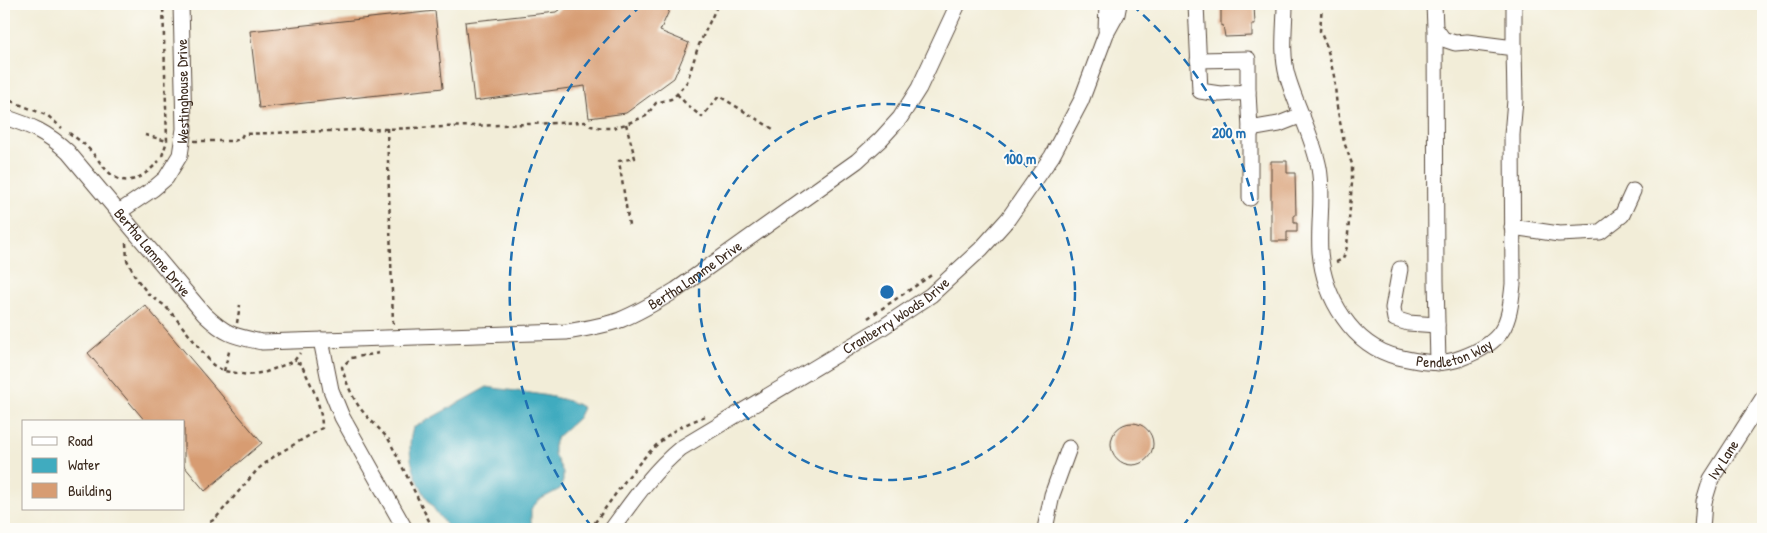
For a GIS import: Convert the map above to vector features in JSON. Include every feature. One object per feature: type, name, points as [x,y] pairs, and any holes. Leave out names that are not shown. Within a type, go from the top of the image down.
[{"type":"street","name":"Westinghouse Drive","points":[[119,212],[166,178],[180,155],[183,142],[184,106],[181,4]]},
{"type":"street","name":"Bertha Lamme Drive","points":[[4,116],[31,126],[54,138],[68,152],[204,314],[221,330],[239,337],[262,342],[482,336],[574,331],[620,320],[676,290],[857,161],[900,118],[919,88],[958,4]]},
{"type":"street","name":"Cranberry Woods Drive","points":[[1106,34],[1108,4]]},
{"type":"street","name":"Cranberry Woods Drive","points":[[612,529],[659,468],[681,448],[896,319],[930,295],[981,249],[1008,218],[1052,156],[1082,101],[1119,4]]},
{"type":"street","points":[[1196,4],[1200,91],[1220,94],[1248,92]]},
{"type":"street","name":"Pendleton Way","points":[[1284,4],[1287,75],[1319,169],[1320,253],[1326,280],[1337,307],[1349,326],[1365,340],[1386,354],[1438,364],[1461,358],[1492,342],[1505,327],[1510,308],[1513,284],[1512,136],[1515,100],[1514,4]]},
{"type":"street","points":[[1434,4],[1438,364]]},
{"type":"street","points":[[1435,28],[1443,39],[1455,43],[1467,42],[1514,48]]},
{"type":"street","points":[[1198,60],[1248,59],[1250,198]]},
{"type":"street","points":[[1250,129],[1279,124],[1302,115]]},
{"type":"street","points":[[1512,227],[1559,234],[1600,232],[1622,215],[1633,191]]},
{"type":"street","points":[[1400,269],[1393,308],[1395,319],[1408,323],[1437,324]]},
{"type":"street","points":[[321,340],[331,390],[342,417],[405,529]]},
{"type":"street","name":"Ivy Lane","points":[[1702,529],[1704,502],[1711,479],[1763,398]]},
{"type":"street","points":[[1045,529],[1052,495],[1069,448]]},
{"type":"path","points":[[4,98],[48,116],[87,147],[111,175],[117,179],[127,181],[138,178],[152,169],[162,158],[167,141],[163,4]]},
{"type":"path","points":[[183,142],[234,141],[241,138],[243,134],[387,128],[585,122],[591,126],[613,128],[646,116],[656,104],[672,99],[677,94],[687,82],[698,47],[718,4]]},
{"type":"path","points":[[1322,4],[1320,31],[1334,76],[1337,107],[1344,142],[1352,164],[1347,247],[1343,259],[1323,267]]},
{"type":"path","points":[[677,94],[702,117],[719,96],[773,129]]},
{"type":"path","points":[[626,124],[635,158],[619,161],[630,225]]},
{"type":"path","points":[[387,128],[394,338]]},
{"type":"path","points":[[145,135],[167,141]]},
{"type":"path","points":[[386,352],[351,358],[342,367],[356,402],[389,440],[433,529]]},
{"type":"path","points":[[207,529],[210,522],[215,519],[258,469],[276,455],[322,428],[319,404],[302,364],[294,361]]},
{"type":"water","points":[[487,387],[551,397],[583,408],[578,418],[557,437],[554,445],[554,454],[563,472],[563,481],[560,489],[539,500],[531,509],[531,529],[450,529],[425,495],[413,469],[410,442],[413,428]]},
{"type":"building","points":[[567,4],[672,4],[660,31],[689,43],[674,78],[626,113],[589,118],[585,86],[474,101],[465,22],[556,12]]},
{"type":"building","points":[[1223,4],[1254,5],[1255,24],[1252,24],[1252,36],[1225,37],[1223,25],[1221,26],[1221,6]]},
{"type":"building","points":[[435,11],[443,88],[259,108],[250,31]]},
{"type":"building","points":[[1271,161],[1287,161],[1287,173],[1295,173],[1296,215],[1294,215],[1294,223],[1297,223],[1297,232],[1287,232],[1287,241],[1271,241]]},
{"type":"building","points":[[145,305],[262,443],[205,491],[185,467],[185,420],[144,420],[88,353]]},
{"type":"building","points":[[1136,423],[1144,426],[1150,432],[1153,444],[1150,456],[1144,462],[1128,465],[1120,462],[1114,456],[1111,440],[1114,432],[1120,426]]}]
